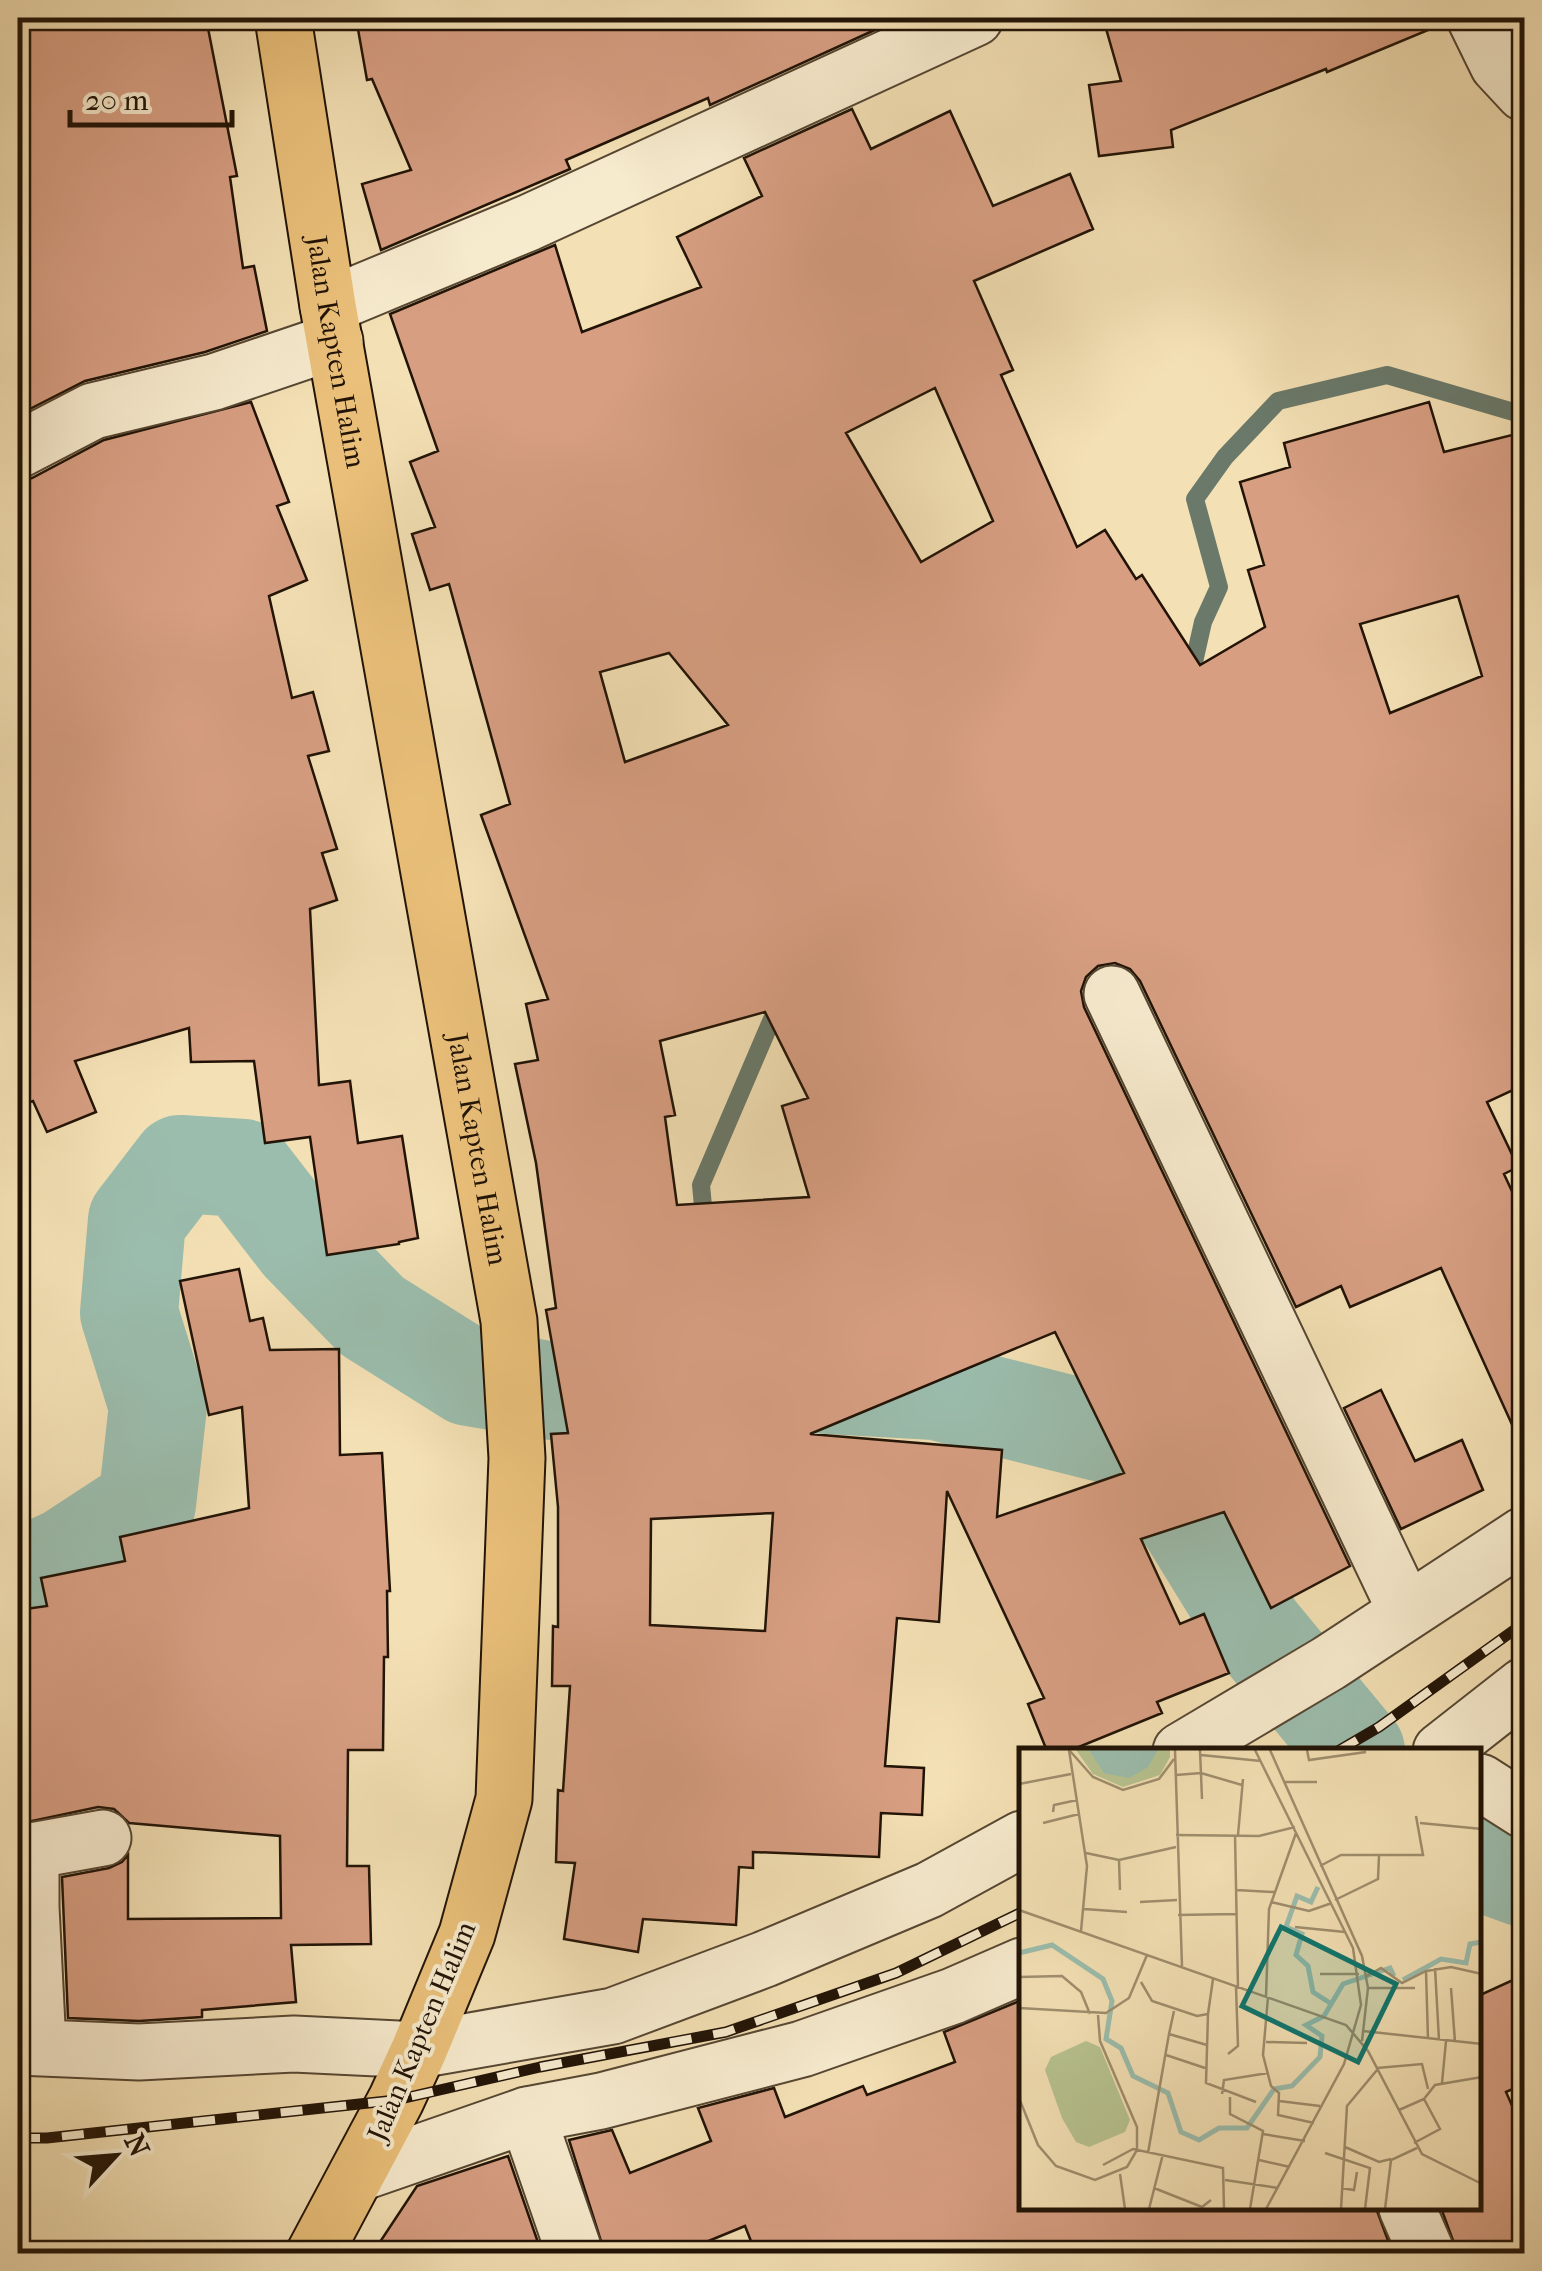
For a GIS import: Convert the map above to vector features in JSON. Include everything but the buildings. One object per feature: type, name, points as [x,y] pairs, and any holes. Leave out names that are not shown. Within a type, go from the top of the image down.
[{"type":"main road","name":"Jalan Kapten Halim","points":[[283,18],[332,324],[509,1321],[517,1458],[504,1799],[466,1934],[418,2050],[314,2254]]},
{"type":"street","points":[[18,450],[92,411],[214,382],[528,223],[974,18]]},
{"type":"street","points":[[1475,18],[1498,65],[1524,93]]},
{"type":"street","points":[[1112,994],[1406,1610]]},
{"type":"street","points":[[1186,1748],[1329,1663],[1524,1535]]},
{"type":"street","points":[[1446,1748],[1524,1686]]},
{"type":"street","points":[[1482,1783],[1524,1810]]},
{"type":"street","points":[[103,1838],[32,1851],[28,2047],[139,2052],[294,2044],[418,2050],[613,2016],[765,1959],[928,1890],[1019,1840]]},
{"type":"street","points":[[358,2174],[527,2115],[802,2049],[954,1996],[1019,1967]]},
{"type":"street","points":[[527,2115],[576,2254]]},
{"type":"street","points":[[1408,2211],[1427,2254]]},
{"type":"waterway","points":[[1186,680],[1203,622],[1219,587],[1195,499],[1225,457],[1278,401],[1387,375],[1524,415]]},
{"type":"waterway","points":[[705,1227],[701,1185],[772,1019],[782,1006]]},
{"type":"waterway","points":[[18,1578],[66,1557],[147,1504],[158,1406],[129,1313],[137,1220],[180,1164],[243,1168],[301,1243],[372,1316],[469,1377],[626,1403],[719,1379],[936,1391],[1127,1439],[1188,1520],[1255,1629],[1354,1748]]},
{"type":"waterway","points":[[1482,1863],[1524,1878]]},
{"type":"railway","points":[[1343,1748],[1379,1727],[1524,1623]]},
{"type":"railway","points":[[18,2138],[396,2100],[540,2067],[726,2032],[896,1973],[1019,1913]]}]
